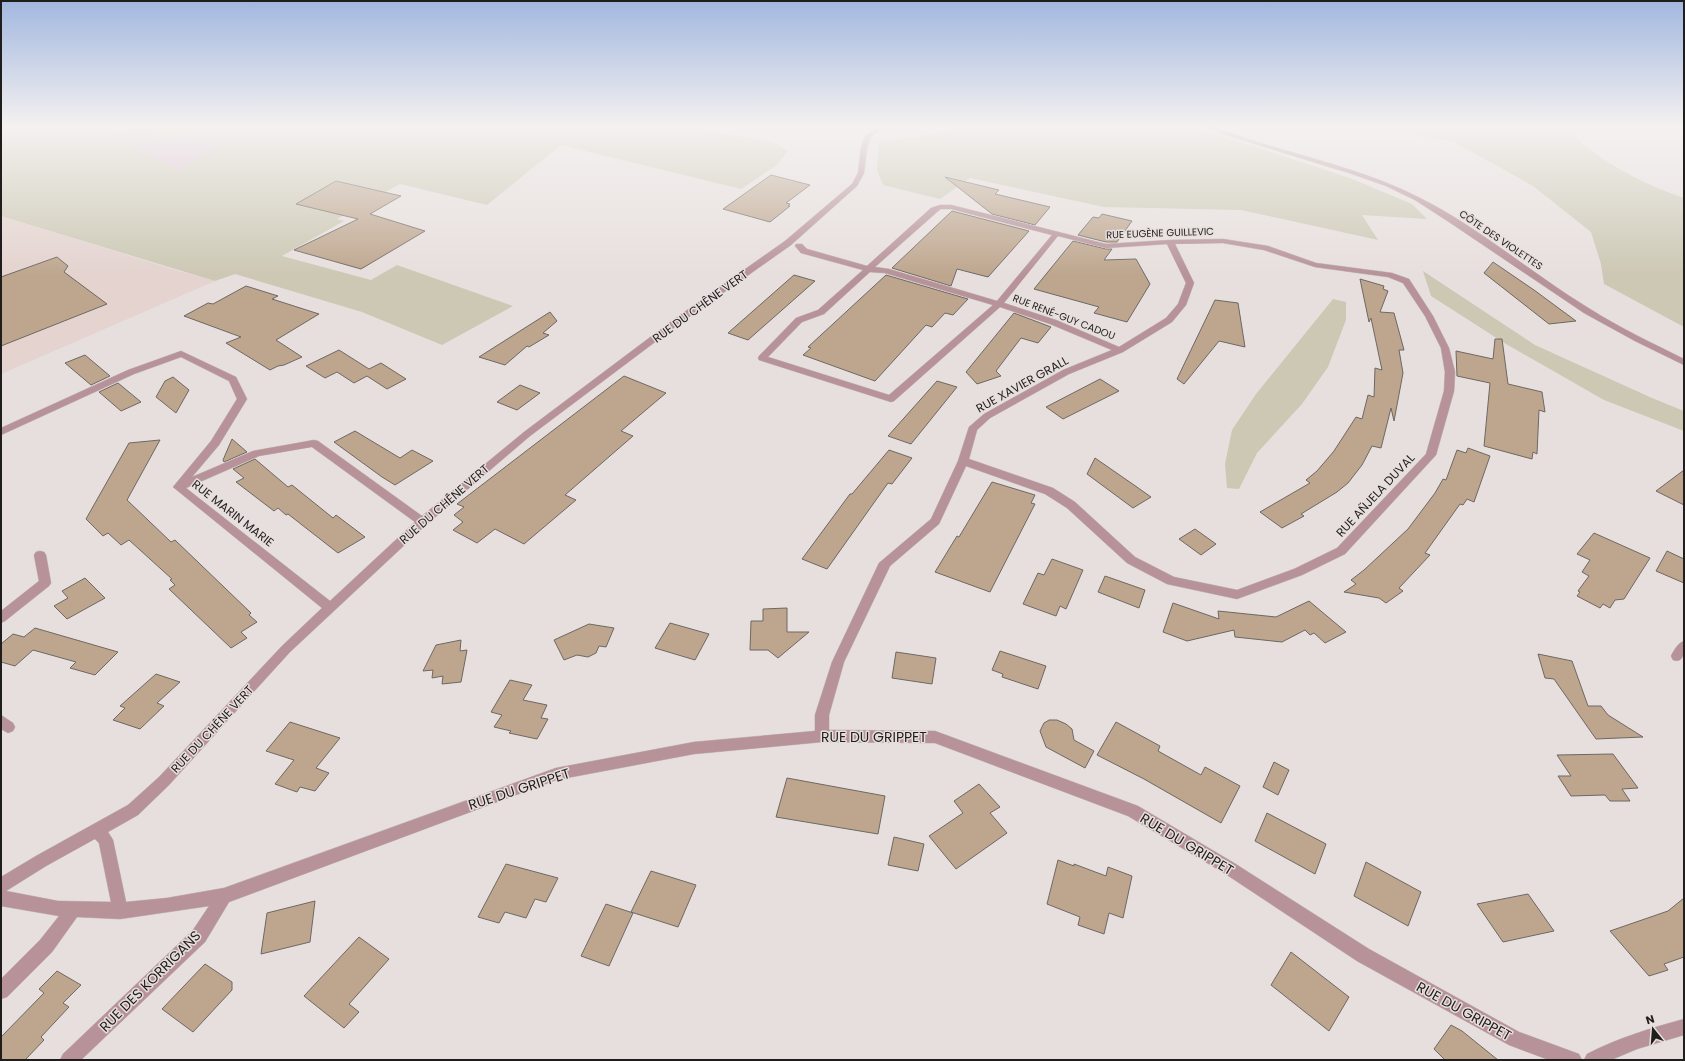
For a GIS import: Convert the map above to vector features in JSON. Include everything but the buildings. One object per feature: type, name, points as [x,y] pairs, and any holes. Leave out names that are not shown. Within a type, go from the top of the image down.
[{"type":"street","name":"RUE DU CHÊNE VERT","points":[[1,886],[41,861],[133,810],[164,781],[286,649],[329,607],[422,522],[527,434],[676,322],[788,243],[855,185],[860,176]]},
{"type":"street","name":"CÔTE DES VIOLETTES","points":[[1361,176],[1388,185],[1452,220],[1587,311],[1684,362]]},
{"type":"street","name":"RUE EUGÈNE GUILLEVIC","points":[[934,210],[940,207],[951,207],[1106,246],[1170,242],[1223,241],[1265,248],[1315,265],[1389,275]]},
{"type":"street","name":"RUE RENÉ-GUY CADOU","points":[[934,210],[820,312],[799,320],[762,358],[891,399],[999,304],[1056,234]]},
{"type":"street","name":"RUE XAVIER GRALL","points":[[822,736],[822,715],[838,662],[885,563],[935,521],[963,461],[972,429],[987,416],[1066,372],[1120,350],[1169,320],[1182,305],[1190,283],[1170,242]]},
{"type":"street","name":"RUE RENÉ-GUY CADOU","points":[[788,243],[800,246],[804,251],[886,271],[999,304],[1053,322],[1120,350]]},
{"type":"street","name":"RUE AÑJELA DUVAL","points":[[963,461],[1049,491],[1071,505],[1131,560],[1171,581],[1237,595],[1298,572],[1341,551],[1431,455],[1449,391],[1450,372],[1445,348],[1429,316],[1406,281],[1389,275]]},
{"type":"street","name":"RUE MARIN MARIE","points":[[1,432],[131,372],[181,354],[233,379],[242,399],[215,443],[178,487],[329,607]]},
{"type":"street","points":[[178,487],[257,453],[314,443],[422,522]]},
{"type":"street","points":[[1,618],[45,583],[40,555]]},
{"type":"street","points":[[1677,656],[1684,646]]},
{"type":"street","name":"RUE DU GRIPPET","points":[[1,898],[28,905],[72,911],[120,911],[182,904],[224,896],[556,774],[694,748],[822,736],[935,737],[1133,811],[1230,868],[1363,955],[1514,1039],[1573,1060]]},
{"type":"street","points":[[97,831],[106,840],[120,911]]},
{"type":"street","name":"RUE DES KORRIGANS","points":[[69,1060],[198,936],[224,896]]},
{"type":"street","points":[[1,991],[46,946],[72,911]]},
{"type":"street","points":[[1593,1060],[1612,1050],[1638,1040],[1684,1027]]},
{"type":"shaded area","points":[[1,176],[523,176],[487,205],[400,184],[337,219],[344,221],[282,256],[371,280],[397,265],[513,306],[442,345],[362,312],[235,274],[215,281],[1,216]]},
{"type":"shaded area","points":[[686,176],[761,176],[741,189]]},
{"type":"shaded area","points":[[879,176],[1342,176],[1412,204],[1427,219],[1362,215],[1378,240],[1241,210],[1104,207],[970,178],[940,199],[883,185]]},
{"type":"shaded area","points":[[1514,176],[1632,176],[1659,189],[1684,198],[1684,327],[1604,284],[1601,264],[1591,232],[1533,186]]},
{"type":"shaded area","points":[[1,216],[182,272],[215,281],[1,374]]},
{"type":"shaded area","points":[[1423,271],[1535,345],[1684,411],[1684,431],[1604,400],[1506,344],[1431,296]]},
{"type":"shaded area","points":[[1333,299],[1346,302],[1346,320],[1328,367],[1302,404],[1257,453],[1239,489],[1227,488],[1225,464],[1232,430],[1256,394]]}]
